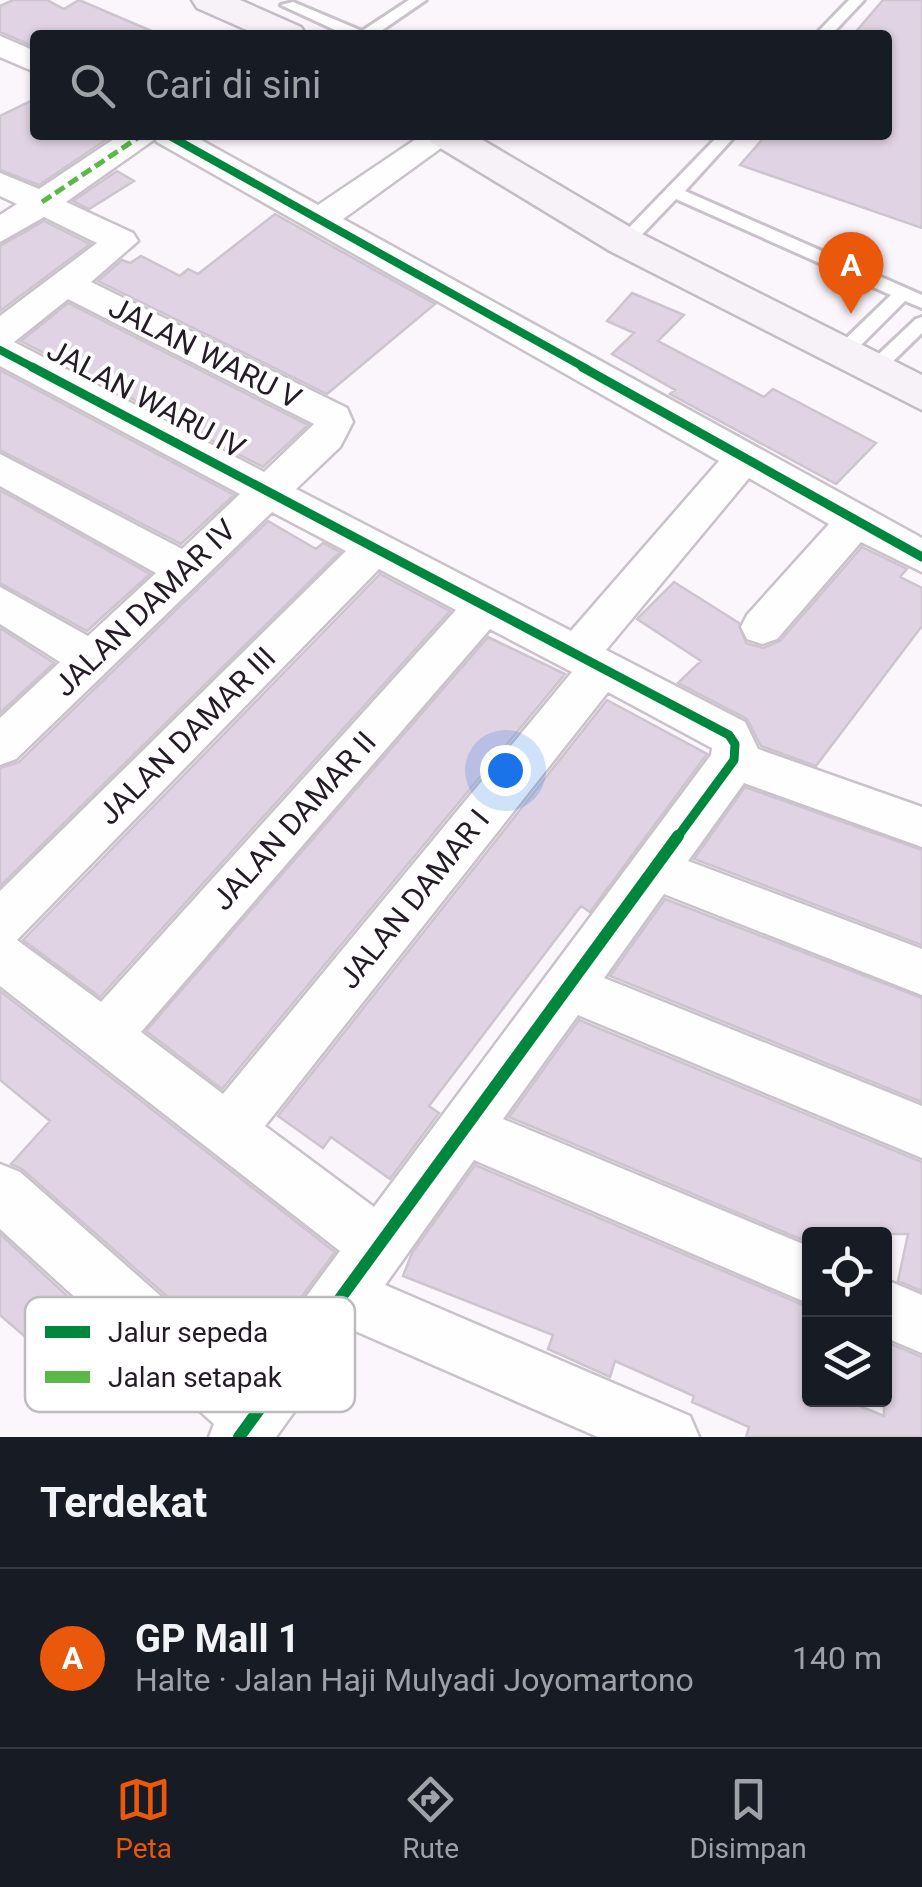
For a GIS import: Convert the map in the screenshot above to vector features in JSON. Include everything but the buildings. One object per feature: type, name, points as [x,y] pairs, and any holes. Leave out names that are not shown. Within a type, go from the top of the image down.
[{"type":"main road","points":[[191,0],[270,21]]},
{"type":"main road","points":[[210,0],[270,21]]},
{"type":"main road","points":[[454,140],[635,234],[886,349],[922,394]]},
{"type":"main road","points":[[488,140],[635,234]]},
{"type":"street","points":[[0,45],[30,61]]},
{"type":"street","points":[[0,231],[135,140]]},
{"type":"street","points":[[177,140],[922,557]]},
{"type":"street","points":[[319,220],[437,140]]},
{"type":"street","points":[[0,182],[121,241],[0,334]]},
{"type":"street","name":"JALAN WARU V","points":[[66,284],[333,416],[332,428]]},
{"type":"street","name":"JALAN WARU IV","points":[[0,350],[729,735],[734,744],[734,760]]},
{"type":"street","name":"JALAN DAMAR IV","points":[[0,746],[332,428]]},
{"type":"street","name":"JALAN DAMAR I","points":[[227,1131],[746,456]]},
{"type":"street","points":[[0,468],[186,570]]},
{"type":"street","points":[[762,626],[858,518]]},
{"type":"street","name":"JALAN DAMAR III","points":[[0,924],[375,548]]},
{"type":"street","points":[[0,604],[91,659]]},
{"type":"street","name":"JALAN DAMAR II","points":[[104,1036],[485,606]]},
{"type":"street","points":[[344,1296],[734,760],[922,827]]},
{"type":"street","points":[[654,870],[922,972]]},
{"type":"street","points":[[0,956],[378,1246]]},
{"type":"street","points":[[568,987],[922,1132]]},
{"type":"street","points":[[465,1128],[802,1273]]},
{"type":"street","points":[[0,1192],[110,1297]]},
{"type":"street","points":[[355,1301],[669,1437]]},
{"type":"street","points":[[892,1311],[922,1324]]},
{"type":"lane","points":[[370,30],[419,0]]},
{"type":"lane","points":[[829,30],[857,0]]},
{"type":"lane","points":[[270,21],[329,30]]},
{"type":"lane","points":[[635,234],[723,140]]},
{"type":"lane","points":[[674,192],[922,302]]},
{"type":"lane","points":[[886,349],[902,294]]},
{"type":"marked path","points":[[42,202],[135,140]]},
{"type":"cycle path","points":[[177,140],[922,557]]},
{"type":"cycle path","points":[[0,350],[729,735],[735,744],[734,760],[341,1297]]},
{"type":"cycle path","points":[[239,1437],[257,1412]]},
{"type":"place","name":"GP Mall 1","points":[[851,314]]}]
